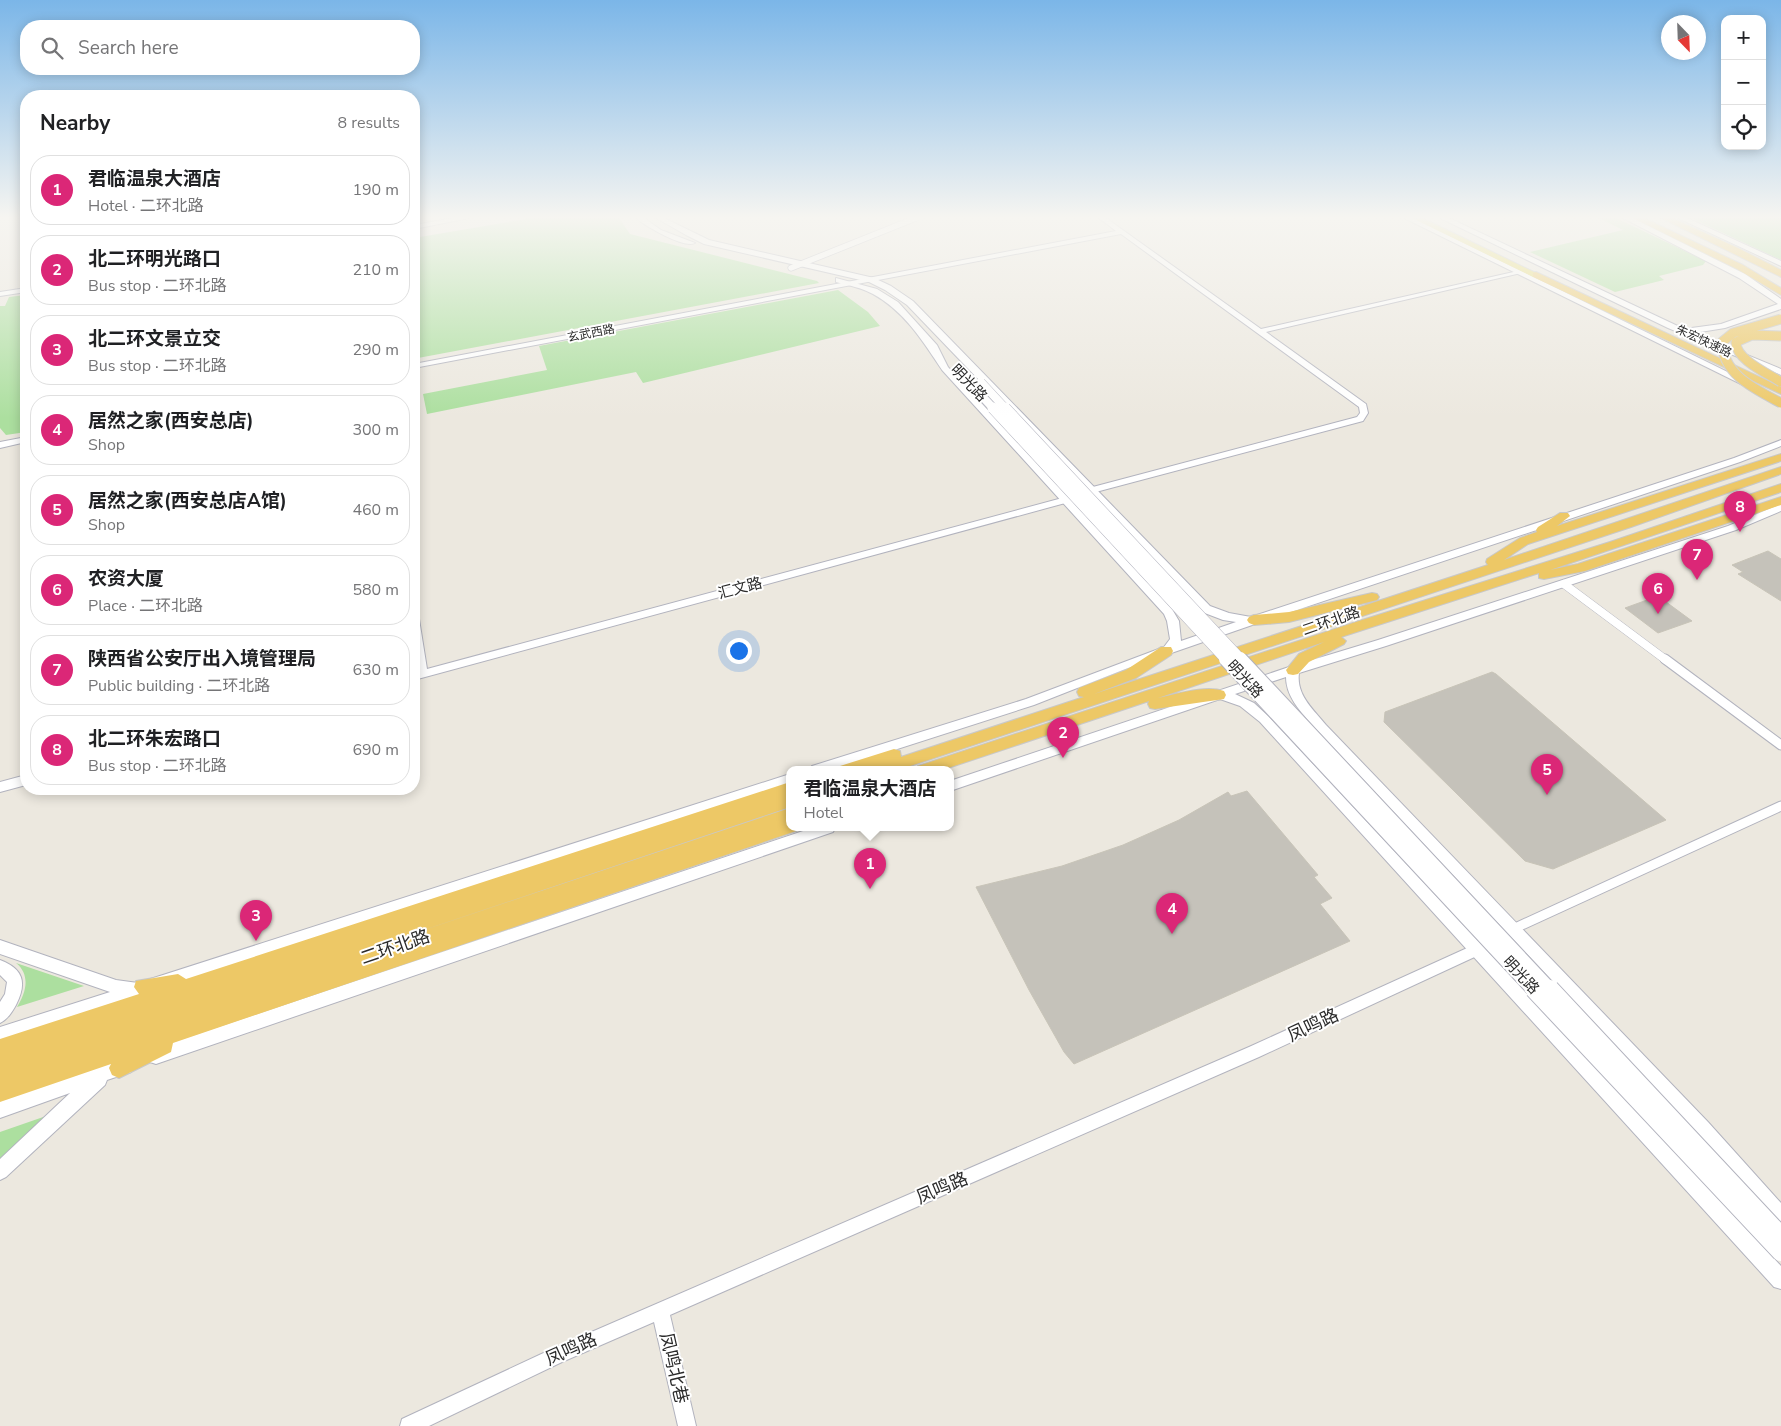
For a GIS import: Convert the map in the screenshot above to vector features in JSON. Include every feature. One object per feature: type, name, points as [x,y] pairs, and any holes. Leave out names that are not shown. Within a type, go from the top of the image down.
[{"type":"highway","name":"朱宏快速路","points":[[1556,285],[1781,391]]},
{"type":"highway","name":"朱宏快速路","points":[[1573,285],[1781,382]]},
{"type":"highway","points":[[1769,285],[1781,292]]},
{"type":"highway","points":[[1781,319],[1733,333],[1722,342],[1721,351],[1726,364],[1733,372],[1781,404]]},
{"type":"highway","points":[[1781,336],[1766,334],[1748,336],[1736,342],[1735,346],[1740,356],[1781,382]]},
{"type":"highway","points":[[1524,541],[1781,457]]},
{"type":"highway","name":"二环北路","points":[[936,766],[1480,579],[1627,524],[1781,470]]},
{"type":"highway","name":"二环北路","points":[[892,766],[1436,585],[1480,579],[1505,578],[1618,555],[1781,488]]},
{"type":"highway","points":[[1505,578],[1587,571],[1618,555],[1781,501]]},
{"type":"highway","points":[[954,771],[1451,603],[1524,541],[1564,516]]},
{"type":"highway","points":[[1254,620],[1289,617],[1372,597],[1436,585]]},
{"type":"highway","points":[[858,766],[1372,597]]},
{"type":"highway","points":[[1293,670],[1304,658],[1339,641]]},
{"type":"highway","points":[[1084,692],[1131,674],[1166,651]]},
{"type":"highway","points":[[1155,704],[1198,696],[1219,695]]},
{"type":"highway","points":[[877,766],[905,751]]},
{"type":"highway","points":[[0,1048],[786,789]]},
{"type":"highway","name":"二环北路","points":[[0,1062],[786,801]]},
{"type":"highway","name":"二环北路","points":[[0,1080],[786,816]]},
{"type":"highway","points":[[720,838],[782,829]]},
{"type":"highway","points":[[0,1092],[782,829]]},
{"type":"highway","points":[[543,870],[627,854]]},
{"type":"highway","points":[[143,987],[212,979]]},
{"type":"highway","points":[[119,1068],[217,1019]]},
{"type":"main road","name":"明光路","points":[[853,285],[874,291],[895,304],[929,342],[970,373],[1781,1236]]},
{"type":"main road","name":"明光路","points":[[881,285],[910,303],[946,342],[970,373],[1490,942],[1781,1252]]},
{"type":"main road","points":[[1542,285],[1781,399]]},
{"type":"main road","points":[[1583,285],[1671,326],[1781,372]]},
{"type":"main road","points":[[1754,285],[1781,304]]},
{"type":"main road","points":[[1671,326],[1701,330],[1781,304]]},
{"type":"main road","points":[[929,342],[945,368],[1168,612],[1173,621],[1176,639],[1166,651]]},
{"type":"main road","points":[[970,373],[1092,490],[1206,609],[1226,617],[1254,620]]},
{"type":"main road","points":[[830,766],[1030,702],[1094,676],[1254,620],[1737,460],[1781,443]]},
{"type":"main road","points":[[954,785],[1293,670],[1564,584],[1618,555],[1732,528],[1781,507]]},
{"type":"main road","points":[[1293,670],[1292,687],[1300,703],[1702,1128],[1781,1217]]},
{"type":"main road","points":[[1219,695],[1242,701],[1264,719],[1781,1280]]},
{"type":"main road","points":[[0,1034],[786,780]]},
{"type":"main road","points":[[0,1110],[819,831]]},
{"type":"main road","points":[[0,947],[116,987],[143,987]]},
{"type":"main road","points":[[0,967],[12,975],[16,982],[13,997],[0,1015]]},
{"type":"main road","points":[[0,1171],[86,1089],[119,1068]]},
{"type":"street","name":"玄武西路","points":[[420,365],[848,285]]},
{"type":"street","points":[[1092,490],[1360,419],[1364,413],[1363,406],[1195,285]]},
{"type":"street","points":[[1260,331],[1467,285]]},
{"type":"street","points":[[0,290],[20,287]]},
{"type":"street","points":[[0,294],[20,291]]},
{"type":"street","points":[[0,445],[20,441]]},
{"type":"street","name":"汇文路","points":[[420,674],[1066,500]]},
{"type":"street","points":[[1564,584],[1781,745]]},
{"type":"street","points":[[0,788],[20,782]]},
{"type":"street","points":[[1513,929],[1781,806]]},
{"type":"street","name":"凤鸣路","points":[[409,1426],[556,1356],[1254,1052],[1476,950]]},
{"type":"street","name":"凤鸣北巷","points":[[660,1310],[687,1426]]},
{"type":"green space","points":[[420,285],[811,285],[420,358]]},
{"type":"green space","points":[[1599,285],[1645,285],[1615,292]]},
{"type":"green space","points":[[838,290],[868,312],[880,326],[643,383],[636,372],[427,414],[423,394],[547,370],[539,346]]},
{"type":"green space","points":[[20,296],[20,433],[6,435],[0,428],[0,306],[5,306],[9,297]]},
{"type":"green space","points":[[16,963],[84,986],[17,1007],[23,996],[26,984],[24,973]]},
{"type":"green space","points":[[49,1115],[0,1160],[0,1132]]},
{"type":"building","points":[[1768,551],[1781,559],[1781,601],[1738,574],[1743,572],[1732,565]]},
{"type":"building","points":[[1658,596],[1692,621],[1658,633],[1625,608]]},
{"type":"building","points":[[1492,672],[1666,820],[1553,869],[1525,861],[1384,722],[1385,712]]},
{"type":"building","points":[[1247,791],[1318,875],[1314,877],[1332,898],[1320,904],[1350,941],[1074,1064],[1064,1052],[1029,990],[976,887],[1062,866],[1123,845],[1179,820],[1228,792],[1231,796]]},
{"type":"place","name":"北二环朱宏路口","points":[[1740,532]]},
{"type":"place","name":"陕西省公安厅出入境管理局","points":[[1697,580]]},
{"type":"place","name":"农资大厦","points":[[1658,614]]},
{"type":"place","name":"北二环明光路口","points":[[1063,758]]},
{"type":"place","name":"居然之家(西安总店A馆)","points":[[1547,795]]},
{"type":"place","name":"君临温泉大酒店","points":[[870,889]]},
{"type":"place","name":"居然之家(西安总店)","points":[[1172,934]]},
{"type":"place","name":"北二环文景立交","points":[[256,941]]}]
